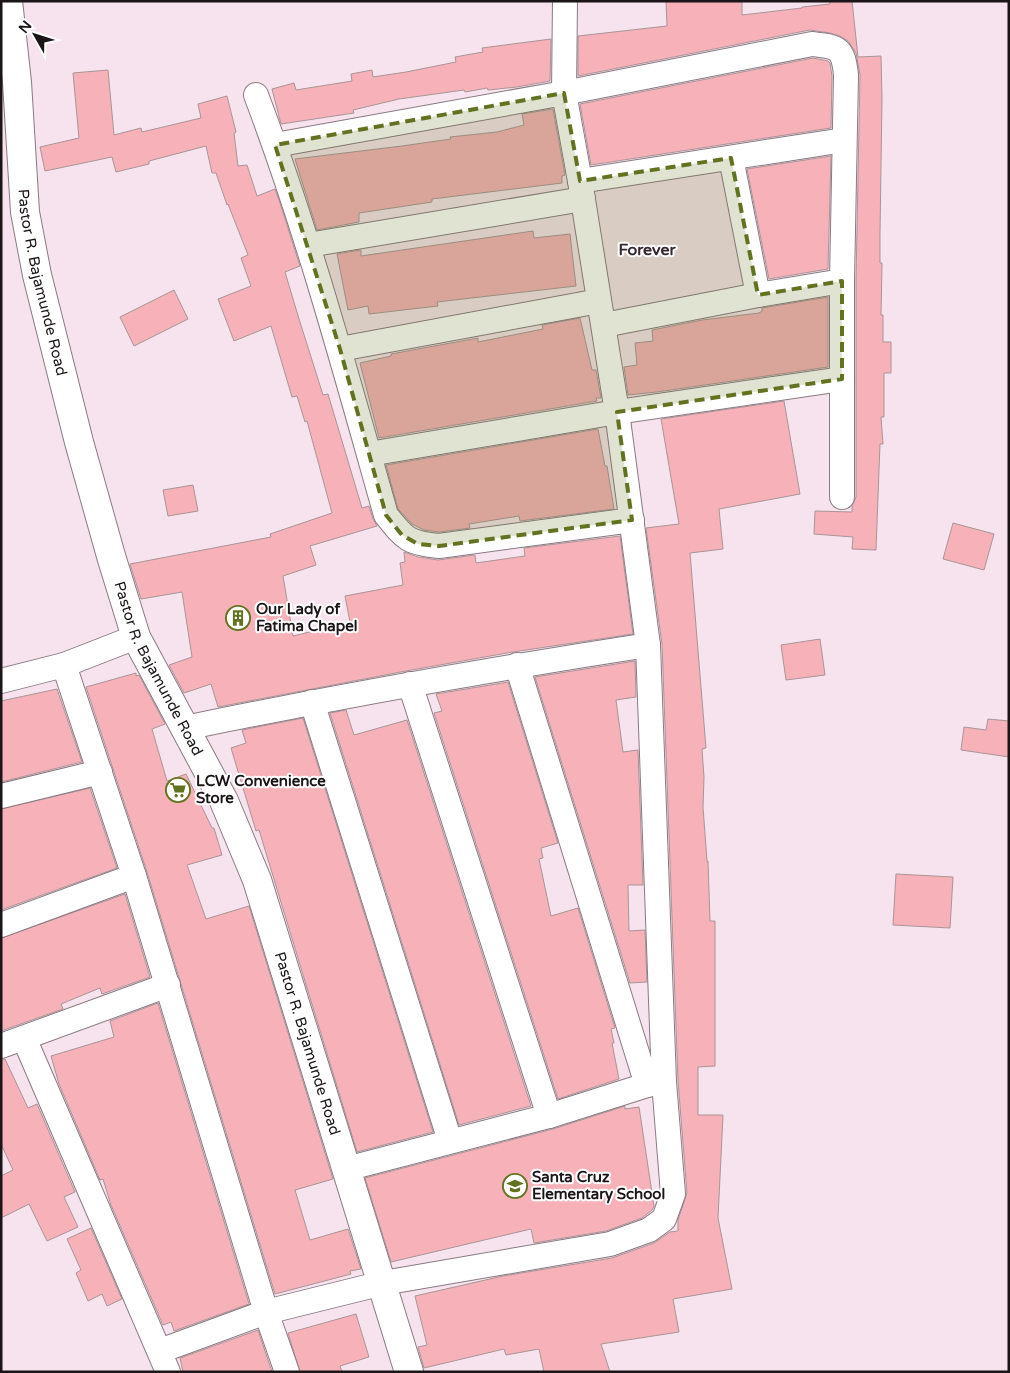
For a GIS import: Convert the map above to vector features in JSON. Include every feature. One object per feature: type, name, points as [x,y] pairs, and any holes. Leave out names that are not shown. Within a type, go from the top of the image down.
[{"type":"street","name":"Pastor R. Bajamunde Road","points":[[8,1],[17,82],[25,212],[37,275],[79,442],[136,637],[224,801],[257,880],[409,1372]]},
{"type":"street","points":[[24,1038],[164,1361],[266,1312],[383,1283],[610,1244],[649,1230],[664,1219],[673,1194],[656,1083],[648,646],[604,325],[564,93],[565,1]]},
{"type":"street","points":[[275,144],[564,93],[812,44],[832,46],[841,54],[846,75],[842,281],[842,497]]},
{"type":"street","points":[[256,95],[275,144],[308,245],[340,349],[386,515],[402,535],[418,544],[439,546],[632,520]]},
{"type":"street","points":[[308,245],[732,158],[844,140]]},
{"type":"street","points":[[732,158],[758,295]]},
{"type":"street","points":[[604,325],[758,295],[842,281]]},
{"type":"street","points":[[340,349],[599,301]]},
{"type":"street","points":[[368,454],[617,412],[842,379]]},
{"type":"street","points":[[1,681],[64,665],[136,637]]},
{"type":"street","points":[[185,728],[312,702],[517,665],[648,646]]},
{"type":"street","points":[[64,665],[134,876],[266,1312],[287,1372]]},
{"type":"street","points":[[517,665],[656,1083]]},
{"type":"street","points":[[410,684],[549,1116]]},
{"type":"street","points":[[312,702],[450,1141]]},
{"type":"street","points":[[1,796],[100,772]]},
{"type":"street","points":[[1,925],[134,876]]},
{"type":"street","points":[[1,1046],[168,985]]},
{"type":"street","points":[[346,1170],[549,1116],[656,1083]]},
{"type":"highlighted area","points":[[564,93],[580,181],[731,158],[758,295],[842,281],[842,379],[617,412],[632,520],[439,546],[418,544],[402,535],[386,515],[340,349],[275,145]]},
{"type":"building","points":[[666,1],[742,1],[742,15],[830,4],[830,1],[852,1],[858,57],[881,56],[881,315],[883,315],[883,342],[891,342],[891,373],[884,373],[884,417],[881,417],[883,444],[880,444],[876,550],[852,549],[853,537],[814,534],[815,511],[852,512],[852,506],[856,497],[856,281],[860,75],[856,53],[848,41],[840,36],[810,30],[578,76],[578,36],[667,26]]},
{"type":"building","points":[[551,39],[550,81],[517,87],[488,90],[487,88],[465,92],[464,90],[399,99],[353,110],[354,113],[281,124],[272,89],[294,83],[296,90],[352,81],[351,74],[372,70],[373,77],[406,72],[456,62],[455,57],[483,52],[482,48]]},
{"type":"building","points":[[813,58],[830,63],[832,76],[831,128],[591,165],[580,104]]},
{"type":"building","points":[[108,70],[114,135],[141,128],[142,132],[201,118],[198,104],[227,96],[236,132],[234,133],[238,166],[247,165],[257,196],[275,189],[280,203],[300,266],[285,272],[299,319],[323,395],[328,394],[362,508],[369,506],[377,526],[310,546],[316,565],[283,576],[293,636],[350,622],[345,596],[403,585],[400,563],[405,562],[404,552],[418,557],[438,560],[475,555],[476,563],[525,556],[524,548],[620,536],[633,634],[513,652],[218,707],[211,684],[184,693],[169,665],[192,657],[182,592],[141,599],[130,564],[271,537],[270,534],[332,513],[307,421],[305,422],[297,396],[292,397],[271,326],[234,341],[218,299],[251,286],[241,258],[248,255],[216,173],[212,173],[206,146],[116,172],[112,157],[45,171],[40,147],[79,138],[73,73]]},
{"type":"building","points":[[553,109],[565,175],[562,176],[562,183],[432,199],[432,202],[359,213],[359,222],[317,230],[295,159],[497,132],[524,125],[522,114]]},
{"type":"building","points":[[831,156],[828,269],[769,279],[747,169]]},
{"type":"building","points":[[533,231],[534,238],[570,234],[576,286],[437,302],[438,306],[369,314],[368,306],[348,310],[337,254],[361,250],[361,256]]},
{"type":"building","points":[[174,290],[188,319],[134,346],[120,317]]},
{"type":"building","points":[[828,297],[828,367],[628,395],[624,367],[637,365],[635,343],[653,341],[652,330],[702,320],[759,313],[762,311],[762,308]]},
{"type":"building","points":[[580,318],[592,370],[596,370],[601,398],[596,398],[597,401],[379,438],[360,363],[391,356],[391,354],[478,338],[478,342],[543,329],[542,325]]},
{"type":"building","points":[[784,401],[800,494],[719,509],[723,549],[690,553],[706,748],[702,749],[704,777],[703,807],[708,861],[710,921],[715,921],[715,1066],[698,1067],[698,1115],[723,1115],[718,1218],[732,1289],[673,1299],[679,1332],[601,1344],[610,1372],[544,1372],[539,1349],[506,1355],[504,1349],[424,1368],[418,1347],[427,1345],[415,1296],[503,1276],[612,1258],[654,1243],[670,1232],[678,1231],[678,1220],[687,1193],[678,1081],[662,644],[646,528],[679,524],[661,419]]},
{"type":"building","points":[[598,429],[605,466],[607,466],[614,509],[520,521],[519,516],[469,524],[470,528],[439,532],[424,530],[412,524],[398,509],[386,465]]},
{"type":"building","points":[[193,485],[198,511],[168,516],[163,490]]},
{"type":"building","points":[[953,523],[994,534],[984,570],[943,559]]},
{"type":"building","points":[[820,639],[825,675],[786,680],[781,645]]},
{"type":"building","points":[[635,661],[636,697],[616,700],[623,752],[638,750],[643,885],[628,885],[629,931],[645,930],[647,982],[630,983],[535,677]]},
{"type":"building","points":[[136,673],[136,676],[139,675],[165,724],[152,729],[167,781],[186,774],[212,828],[214,828],[222,855],[187,865],[206,919],[249,906],[333,1179],[295,1190],[310,1240],[348,1229],[361,1269],[350,1271],[351,1274],[275,1294],[147,872],[86,687]]},
{"type":"building","points":[[508,682],[558,843],[541,848],[543,858],[539,859],[551,916],[578,908],[615,1028],[611,1029],[614,1043],[612,1043],[619,1079],[558,1099],[434,713],[442,711],[436,694]]},
{"type":"building","points":[[57,689],[82,762],[1,782],[1,701]]},
{"type":"building","points":[[346,710],[354,735],[407,720],[531,1106],[459,1125],[330,713]]},
{"type":"building","points":[[303,718],[433,1132],[357,1152],[259,830],[256,831],[231,748],[246,743],[242,730]]},
{"type":"building","points":[[988,719],[1009,721],[1009,757],[961,750],[964,727],[986,730]]},
{"type":"building","points":[[90,788],[117,868],[1,910],[1,809]]},
{"type":"building","points":[[896,874],[953,877],[950,928],[893,925]]},
{"type":"building","points":[[125,894],[150,977],[102,994],[100,988],[61,1004],[63,1009],[1,1031],[1,938]]},
{"type":"building","points":[[158,1003],[249,1304],[174,1331],[171,1322],[163,1325],[111,1205],[103,1179],[100,1180],[59,1084],[51,1056],[114,1037],[110,1021]]},
{"type":"building","points":[[1,1059],[5,1059],[28,1108],[37,1104],[75,1192],[64,1197],[78,1227],[47,1241],[29,1204],[1,1218],[1,1176],[13,1170],[1,1144]]},
{"type":"building","name":"Santa Cruz Elementary School","points":[[625,1106],[625,1109],[639,1107],[654,1206],[642,1218],[606,1231],[534,1243],[531,1229],[391,1262],[365,1178],[553,1129]]},
{"type":"building","points":[[91,1228],[122,1299],[107,1306],[102,1294],[88,1301],[76,1273],[81,1270],[67,1239]]},
{"type":"building","points":[[356,1314],[369,1357],[340,1366],[342,1372],[300,1372],[288,1333]]},
{"type":"building","points":[[258,1330],[272,1372],[183,1372],[180,1358]]},
{"type":"place","name":"Our Lady of Fatima Chapel","points":[[238,618]]},
{"type":"place","name":"LCW Convenience Store","points":[[178,790]]},
{"type":"place","name":"Santa Cruz Elementary School","points":[[515,1186]]},
{"type":"district","name":"Forever","points":[[647,250]]}]
